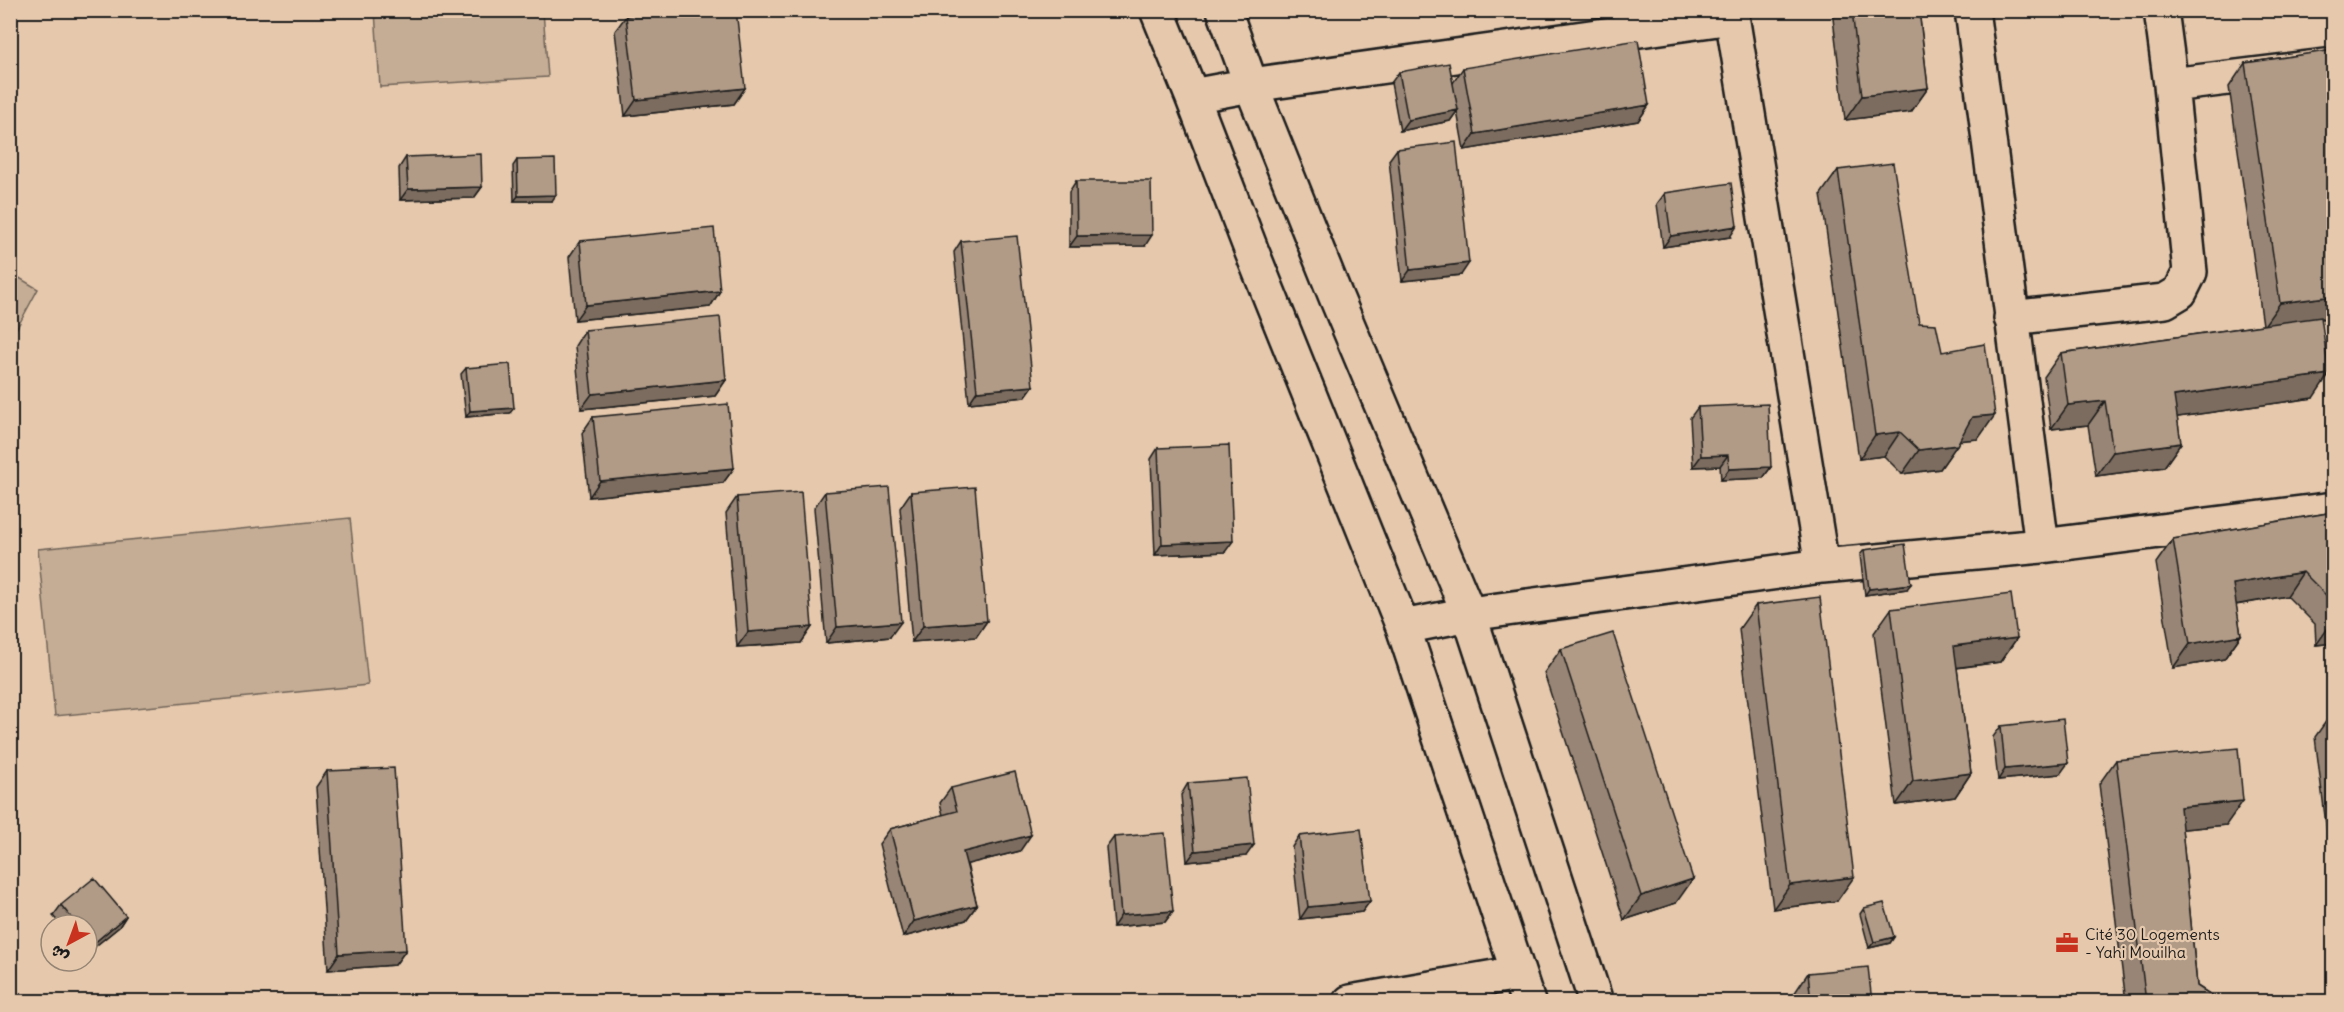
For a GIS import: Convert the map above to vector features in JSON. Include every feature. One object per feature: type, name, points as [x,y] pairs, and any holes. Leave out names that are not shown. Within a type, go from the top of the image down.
[{"type":"street","points":[[1157,10],[1403,627],[1523,987],[1350,1002]]},
{"type":"street","points":[[1224,10],[1251,85],[1336,297],[1469,614],[1596,1002]]},
{"type":"street","points":[[1972,10],[2042,546]]},
{"type":"street","points":[[2011,318],[2165,301],[2180,292],[2190,272],[2161,10]]},
{"type":"street","points":[[1192,96],[1251,85],[1732,14],[1822,566]]},
{"type":"street","points":[[2171,85],[2334,65]]},
{"type":"street","points":[[1403,627],[1469,614],[1822,566],[2042,546],[2334,509]]},
{"type":"shaded area","points":[[375,11],[543,11],[548,77],[380,87]]},
{"type":"shaded area","points":[[11,273],[38,289],[11,339]]},
{"type":"shaded area","points":[[350,518],[368,685],[55,716],[38,549]]},
{"type":"building","points":[[675,10],[736,10],[745,88],[636,100],[626,16]]},
{"type":"building","points":[[1852,10],[1919,10],[1928,88],[1862,96]]},
{"type":"building","points":[[1638,40],[1649,105],[1475,134],[1463,68]]},
{"type":"building","points":[[2334,50],[2334,296],[2280,303],[2245,63]]},
{"type":"building","points":[[1449,63],[1458,110],[1408,120],[1399,72]]},
{"type":"building","points":[[1456,142],[1469,263],[1410,270],[1397,149]]},
{"type":"building","points":[[481,154],[482,187],[408,189],[406,157]]},
{"type":"building","points":[[555,159],[556,195],[518,196],[517,160]]},
{"type":"building","points":[[1893,163],[1919,323],[1936,324],[1942,352],[1985,344],[1995,415],[1972,417],[1957,445],[1919,450],[1900,432],[1875,435],[1838,170]]},
{"type":"building","points":[[1076,181],[1151,181],[1152,235],[1077,236]]},
{"type":"building","points":[[1731,183],[1737,226],[1671,236],[1665,193]]},
{"type":"building","points":[[714,228],[720,291],[586,305],[580,241]]},
{"type":"building","points":[[1017,236],[1033,386],[977,391],[961,241]]},
{"type":"building","points":[[720,317],[726,380],[592,394],[585,330]]},
{"type":"building","points":[[2321,317],[2329,374],[2174,396],[2181,443],[2113,452],[2105,401],[2068,405],[2061,353]]},
{"type":"building","points":[[510,364],[514,408],[470,411],[466,368]]},
{"type":"building","points":[[728,404],[734,468],[600,481],[593,417]]},
{"type":"building","points":[[1768,404],[1771,467],[1729,469],[1728,455],[1701,456],[1698,407]]},
{"type":"building","points":[[1229,445],[1233,541],[1162,544],[1158,448]]},
{"type":"building","points":[[889,487],[901,622],[837,627],[825,492]]},
{"type":"building","points":[[975,487],[987,621],[923,626],[911,492]]},
{"type":"building","points":[[801,492],[812,627],[748,632],[737,497]]},
{"type":"building","points":[[2334,512],[2334,621],[2331,600],[2303,572],[2233,584],[2241,635],[2190,644],[2173,539]]},
{"type":"building","points":[[1905,544],[1911,584],[1869,589],[1864,550]]},
{"type":"building","points":[[2011,594],[2017,638],[1954,646],[1971,773],[1913,781],[1891,609]]},
{"type":"building","points":[[1820,597],[1854,877],[1790,885],[1756,605]]},
{"type":"building","points":[[1613,633],[1693,879],[1641,896],[1561,649]]},
{"type":"building","points":[[2063,719],[2068,763],[2005,769],[2001,726]]},
{"type":"building","points":[[2238,748],[2243,801],[2180,807],[2197,986],[2222,1002],[2146,1002],[2116,760]]},
{"type":"building","points":[[394,768],[406,950],[339,954],[327,771]]},
{"type":"building","points":[[1015,772],[1031,835],[963,852],[977,905],[914,921],[890,829],[957,811],[951,788]]},
{"type":"building","points":[[1247,778],[1254,845],[1195,851],[1188,783]]},
{"type":"building","points":[[1361,829],[1370,901],[1308,907],[1299,836]]},
{"type":"building","points":[[1165,833],[1173,911],[1121,915],[1114,837]]},
{"type":"building","points":[[94,878],[126,916],[99,939],[99,913],[67,913],[61,905]]},
{"type":"building","points":[[1884,903],[1894,937],[1874,942],[1864,908]]},
{"type":"building","points":[[1868,967],[1872,1002],[1811,1002],[1808,973]]},
{"type":"place","name":"Cité 30 Logements - Yahi Mouilha","points":[[2067,943]]}]
